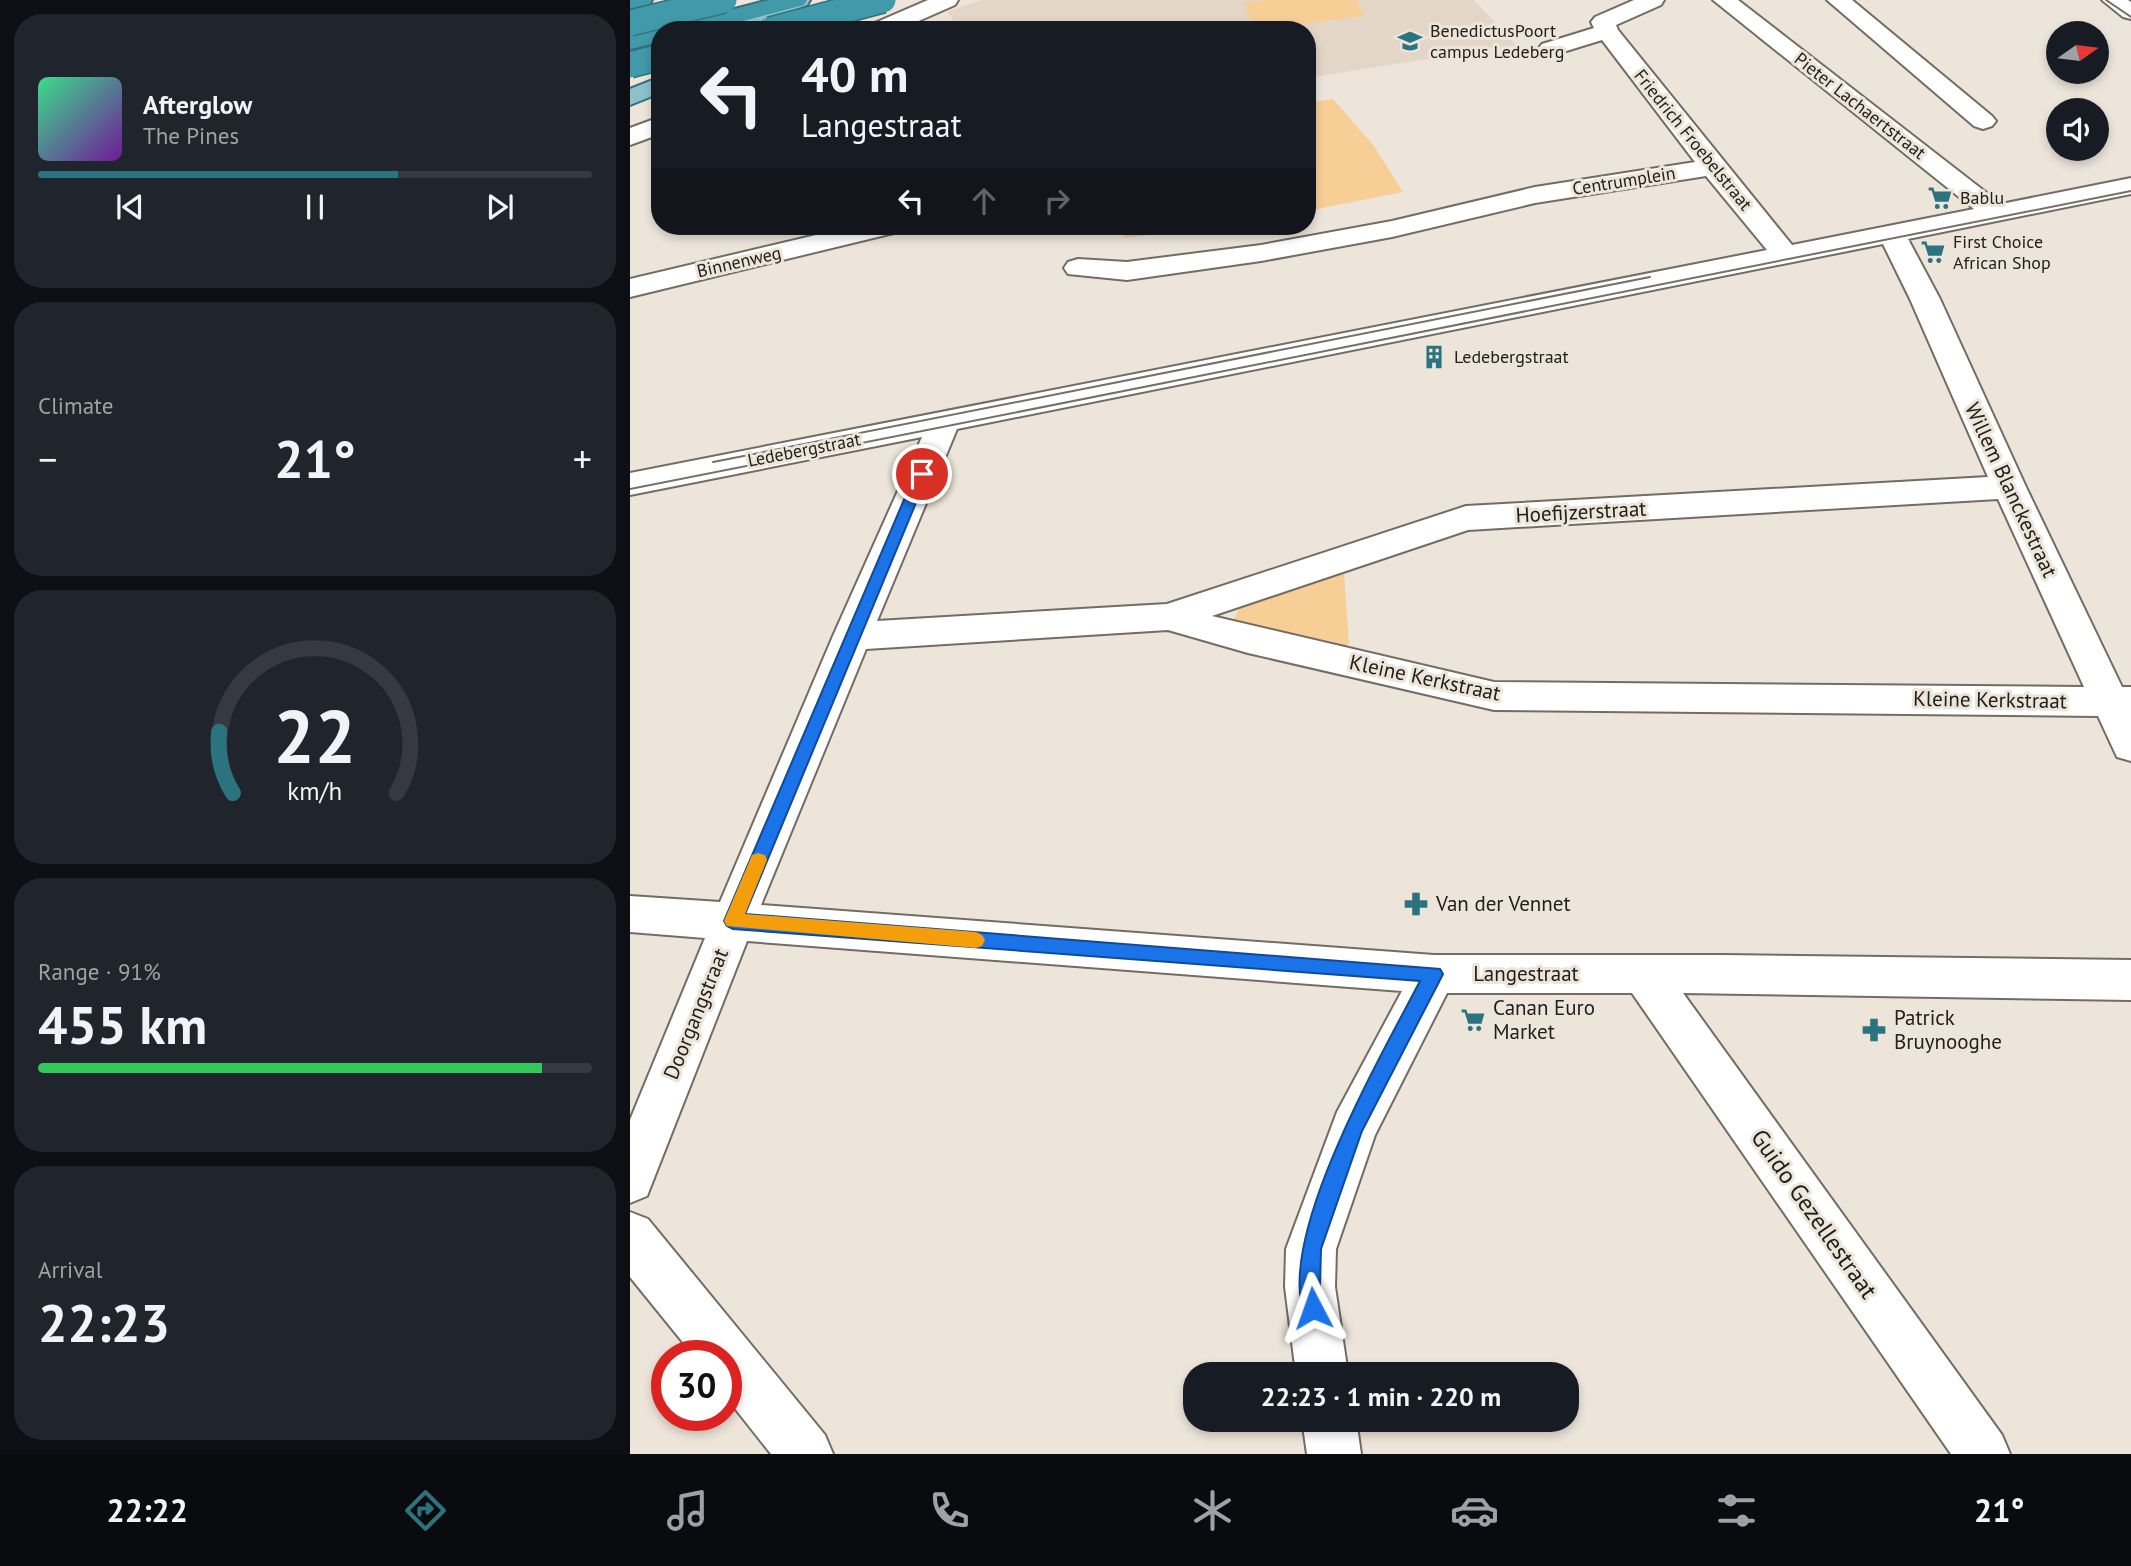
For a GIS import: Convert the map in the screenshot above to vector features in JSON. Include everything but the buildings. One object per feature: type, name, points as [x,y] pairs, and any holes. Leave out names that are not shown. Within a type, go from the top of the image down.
[{"type":"highway","points":[[630,2],[640,0]]},
{"type":"highway","points":[[630,23],[724,0]]},
{"type":"highway","points":[[716,21],[797,0]]},
{"type":"highway","points":[[805,21],[883,0]]},
{"type":"highway","points":[[630,41],[651,37]]},
{"type":"highway","points":[[630,66],[651,58]]},
{"type":"main road","points":[[740,21],[797,0]]},
{"type":"main road","points":[[804,21],[866,0]]},
{"type":"main road","points":[[630,98],[651,88]]},
{"type":"street","points":[[899,21],[947,0]]},
{"type":"street","points":[[1550,49],[1605,27],[1653,0]]},
{"type":"street","name":"Pieter Lachaertstraat","points":[[1724,0],[1996,213]]},
{"type":"street","points":[[1838,0],[1983,121]]},
{"type":"street","points":[[2113,0],[2131,12]]},
{"type":"street","points":[[662,21],[693,1]]},
{"type":"street","name":"Friedrich Froebelstraat","points":[[1605,27],[1681,127],[1786,255]]},
{"type":"street","points":[[630,41],[651,28]]},
{"type":"street","points":[[630,137],[651,129]]},
{"type":"street","name":"Centrumplein","points":[[1078,268],[1127,271],[1261,253],[1392,229],[1535,195],[1713,167]]},
{"type":"street","name":"Ledebergstraat","points":[[630,484],[2131,186]]},
{"type":"street","name":"Willem Blanckestraat","points":[[1892,234],[1925,299],[2009,487],[2120,702],[2131,746]]},
{"type":"street","name":"Binnenweg","points":[[630,288],[851,235]]},
{"type":"street","name":"Doorgangstraat","points":[[630,1179],[851,636],[942,428],[940,423]]},
{"type":"street","name":"Hoefijzerstraat","points":[[1168,617],[1466,518],[2009,487]]},
{"type":"street","name":"Kleine Kerkstraat","points":[[851,636],[1168,617],[1248,639],[1494,696],[2120,702]]},
{"type":"street","name":"Langestraat","points":[[630,915],[1434,974],[2131,980]]},
{"type":"street","points":[[1320,1362],[1310,1287],[1311,1249],[1354,1128],[1434,974]]},
{"type":"street","name":"Guido Gezellestraat","points":[[1644,974],[1983,1454]]},
{"type":"street","points":[[630,1237],[806,1454]]},
{"type":"street","points":[[1331,1432],[1334,1454]]},
{"type":"shaded area","name":"BenedictusPoort campus Ledeberg","points":[[981,0],[1474,0],[1516,45],[1316,77],[1316,21],[954,21],[947,12]]},
{"type":"shaded area","points":[[1269,0],[1356,0],[1365,16],[1316,22],[1252,21],[1244,3]]},
{"type":"shaded area","points":[[1333,99],[1374,146],[1403,192],[1316,209],[1316,102]]},
{"type":"shaded area","points":[[1124,235],[1146,235],[1125,238]]},
{"type":"shaded area","points":[[1340,568],[1344,574],[1349,643],[1338,655],[1229,630],[1238,610],[1236,604]]},
{"type":"tram line","points":[[2106,0],[2131,17]]},
{"type":"tram line","points":[[630,489],[2131,191]]},
{"type":"tram line","points":[[713,462],[1650,277]]},
{"type":"slow traffic","points":[[758,860],[733,921],[976,940]]},
{"type":"place","name":"BenedictusPoort campus Ledeberg","points":[[1410,41]]},
{"type":"place","name":"Bablu","points":[[1940,198]]},
{"type":"place","name":"First Choice African Shop","points":[[1933,252]]},
{"type":"place","name":"Ledebergstraat","points":[[1434,357]]},
{"type":"place","name":"Van der Vennet","points":[[1416,904]]},
{"type":"place","name":"Canan Euro Market","points":[[1473,1020]]},
{"type":"place","name":"Patrick Bruynooghe","points":[[1874,1030]]},
{"type":"route","points":[[922,474],[851,636],[733,921],[1379,972],[1434,974],[1354,1128],[1311,1249],[1310,1287],[1313,1308]]}]
